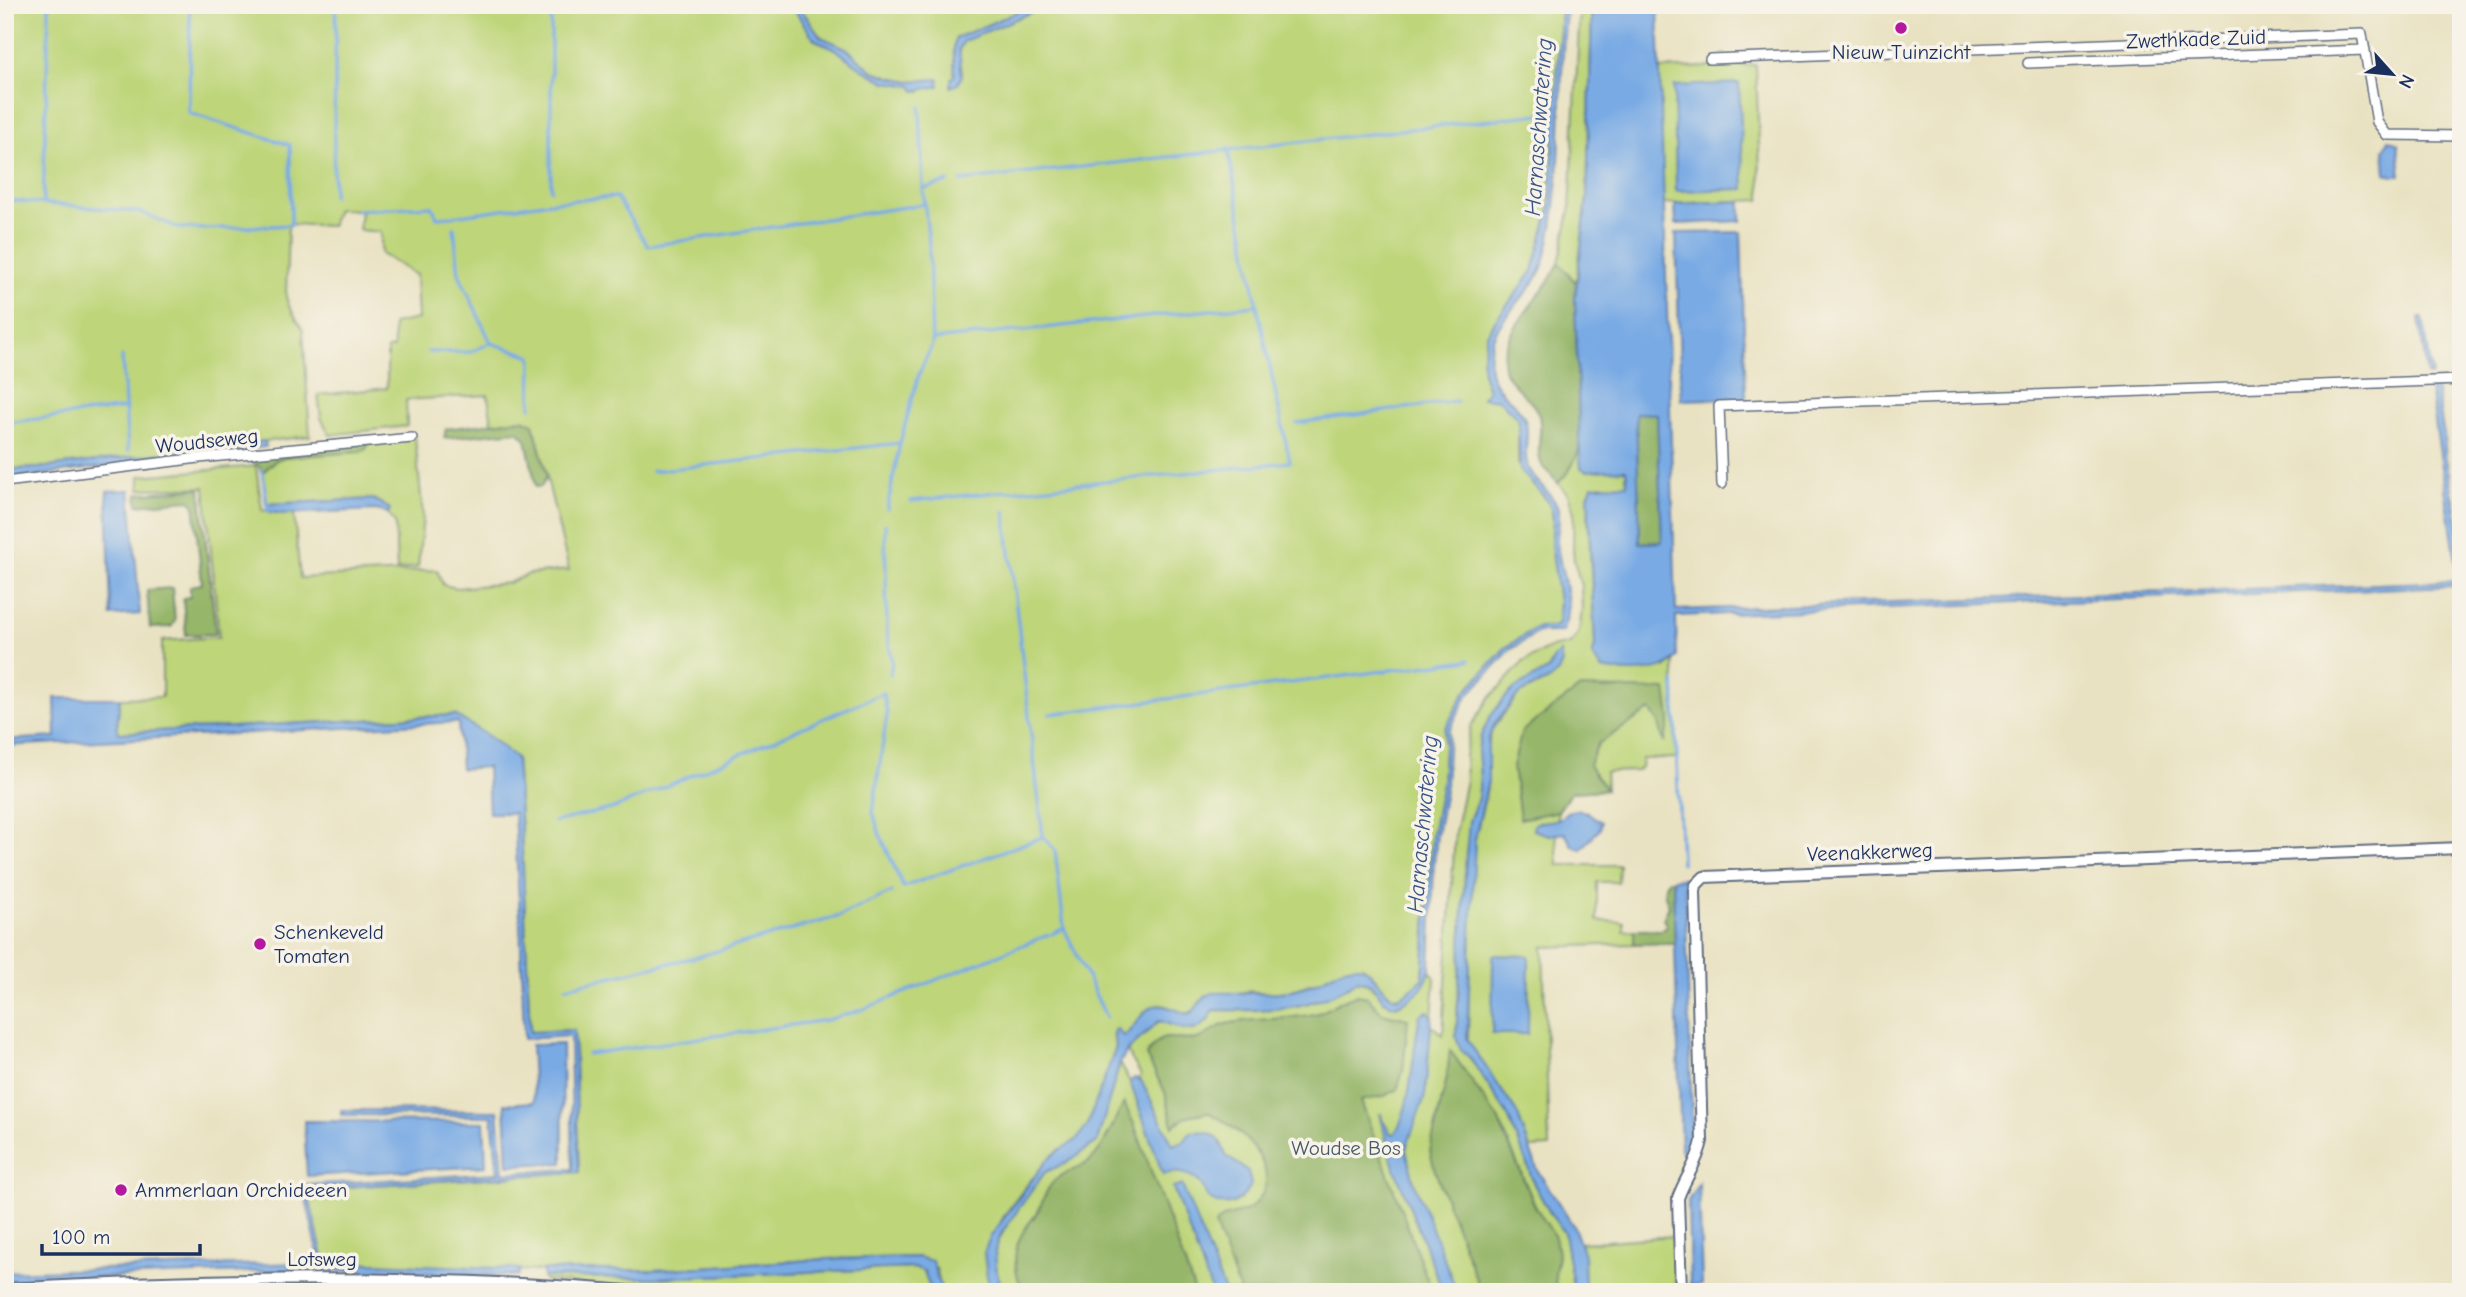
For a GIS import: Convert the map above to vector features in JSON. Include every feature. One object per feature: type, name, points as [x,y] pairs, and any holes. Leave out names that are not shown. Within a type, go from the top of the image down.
[{"type":"street","name":"Zwethkade Zuid","points":[[1710,59],[2362,34],[2365,50],[2028,63]]},
{"type":"street","points":[[2365,50],[2377,122],[2387,135],[2461,136]]},
{"type":"street","points":[[1722,484],[1719,406],[2461,380]]},
{"type":"street","name":"Woudseweg","points":[[5,482],[199,458],[412,438]]},
{"type":"street","name":"Veenakkerweg","points":[[1681,1292],[1678,1198],[1699,1157],[1702,1142],[1695,892],[1696,885],[1704,877],[2461,848]]},
{"type":"street","name":"Lotsweg","points":[[5,1289],[308,1278],[504,1282],[640,1292]]},
{"type":"green space","points":[[5,5],[791,5],[815,40],[832,47],[867,72],[886,81],[913,86],[915,91],[921,91],[938,80],[910,81],[873,71],[846,48],[821,37],[798,5],[1034,5],[956,38],[954,77],[962,75],[959,49],[964,41],[1048,5],[1561,5],[1550,209],[1533,271],[1490,328],[1483,376],[1488,390],[1482,398],[1499,399],[1518,419],[1518,464],[1548,501],[1552,510],[1559,602],[1558,624],[1553,627],[1537,627],[1505,648],[1465,692],[1445,729],[1442,783],[1432,835],[1423,979],[1410,990],[1395,997],[1363,966],[1328,975],[1324,979],[1289,991],[1248,991],[1201,1000],[1195,1010],[1187,1014],[1160,1004],[1124,1037],[1119,1033],[1113,1035],[1116,1047],[1087,1126],[1075,1141],[1059,1150],[1030,1181],[1002,1218],[987,1277],[993,1292],[942,1292],[936,1268],[918,1257],[827,1259],[654,1270],[538,1271],[324,1261],[308,1193],[312,1189],[578,1172],[574,1030],[530,1033],[516,758],[455,715],[119,733],[117,727],[120,698],[162,697],[162,641],[219,637],[205,487],[140,489],[140,476],[256,466],[262,510],[294,514],[300,578],[437,570],[443,585],[457,588],[508,583],[529,574],[569,570],[536,432],[523,419],[492,423],[488,395],[406,400],[407,426],[330,435],[321,418],[318,395],[387,388],[387,349],[394,348],[393,324],[418,319],[416,275],[381,254],[381,232],[359,230],[361,210],[337,209],[331,226],[288,224],[286,297],[303,330],[310,436],[38,468],[17,469],[5,466]]},
{"type":"green space","points":[[1580,5],[1592,5],[1587,197],[1576,283],[1559,263],[1570,211]]},
{"type":"green space","points":[[1756,65],[1761,200],[1663,204],[1659,69]]},
{"type":"green space","points":[[1559,263],[1576,283],[1580,439],[1574,463],[1558,483],[1540,461],[1538,413],[1508,377],[1503,359],[1513,331]]},
{"type":"green space","points":[[1636,412],[1657,413],[1662,542],[1640,543]]},
{"type":"green space","points":[[523,419],[533,424],[547,475],[542,486],[536,487],[526,439],[518,431],[444,438],[446,429]]},
{"type":"green space","points":[[415,437],[423,516],[418,567],[397,570],[395,523],[388,513],[390,509],[374,499],[266,504],[262,473],[276,460],[369,442]]},
{"type":"green space","points":[[369,442],[366,449],[360,452],[284,457],[276,460],[262,473],[259,466],[245,457]]},
{"type":"green space","name":"Woudse Bos","points":[[1580,446],[1580,460],[1626,470],[1627,485],[1592,486],[1588,516],[1595,646],[1665,668],[1674,661],[1676,758],[1642,759],[1641,767],[1637,771],[1605,772],[1606,790],[1571,792],[1558,811],[1556,821],[1538,822],[1549,835],[1556,833],[1558,865],[1619,865],[1618,882],[1597,882],[1597,921],[1624,922],[1624,931],[1634,930],[1634,944],[1543,947],[1549,1147],[1530,1148],[1517,1113],[1468,1042],[1471,895],[1475,839],[1488,781],[1487,749],[1492,730],[1519,694],[1551,679],[1554,661],[1545,673],[1515,688],[1504,699],[1490,717],[1478,749],[1480,777],[1466,856],[1456,1037],[1461,1050],[1470,1058],[1507,1114],[1534,1184],[1564,1233],[1574,1292],[1037,1292],[1020,1284],[1023,1292],[1003,1292],[995,1258],[1002,1235],[1045,1172],[1055,1168],[1109,1099],[1120,1063],[1134,1090],[1141,1075],[1127,1051],[1159,1021],[1208,1021],[1214,1010],[1270,1009],[1306,1004],[1340,991],[1357,980],[1370,986],[1396,1006],[1418,993],[1430,971],[1435,978],[1432,1017],[1428,1011],[1420,1016],[1443,1035],[1455,833],[1466,780],[1465,756],[1471,727],[1488,700],[1523,662],[1547,649],[1570,644],[1580,627],[1581,586],[1574,560],[1574,512],[1568,494],[1558,483],[1571,468]],"holes":[[[1479,1091],[1503,1129],[1535,1206]]]},
{"type":"green space","points":[[200,488],[216,634],[186,635],[183,598],[190,597],[190,586],[202,584],[194,503],[189,500],[138,505],[137,494]]},
{"type":"green space","points":[[172,588],[175,621],[171,627],[150,628],[147,590]]},
{"type":"green space","points":[[1580,688],[1666,690],[1670,718],[1664,743],[1659,723],[1650,710],[1598,744],[1589,765],[1606,790],[1571,792],[1558,811],[1520,819],[1513,766],[1522,731]]},
{"type":"green space","points":[[1673,879],[1675,943],[1634,944],[1634,930],[1666,928],[1667,924],[1663,919],[1669,906],[1665,888],[1667,881]]},
{"type":"green space","points":[[1357,995],[1368,997],[1382,1013],[1408,1019],[1403,1071],[1397,1090],[1361,1101],[1432,1292],[1240,1292],[1215,1225],[1224,1217],[1244,1212],[1253,1206],[1263,1192],[1266,1179],[1263,1165],[1256,1151],[1245,1139],[1207,1112],[1188,1116],[1173,1126],[1165,1092],[1146,1056],[1164,1038],[1197,1039],[1226,1024],[1318,1013]]},
{"type":"green space","points":[[1450,1050],[1498,1119],[1535,1206],[1555,1237],[1558,1254],[1556,1292],[1481,1292],[1435,1171],[1430,1151],[1447,1077]]},
{"type":"green space","points":[[1124,1103],[1195,1292],[1023,1292],[1015,1258],[1022,1234],[1055,1181],[1063,1174],[1084,1165],[1097,1153]]},
{"type":"green space","points":[[1674,1236],[1676,1292],[1585,1292],[1581,1243]]},
{"type":"green space","points":[[915,1268],[924,1270],[931,1292],[684,1292],[545,1281],[543,1277],[655,1278]]},
{"type":"green space","points":[[299,1283],[412,1283],[589,1292],[50,1292]]},
{"type":"water","points":[[791,5],[798,5],[821,37],[846,48],[873,71],[910,81],[938,79],[939,86],[915,91],[912,86],[886,82],[867,72],[832,47],[815,40]]},
{"type":"water","points":[[1034,5],[1048,5],[964,41],[959,49],[962,75],[958,84],[951,87],[956,38]]},
{"type":"water","points":[[1561,5],[1567,5],[1559,165],[1552,228],[1539,274],[1494,336],[1490,352],[1490,370],[1495,384],[1524,417],[1529,469],[1557,507],[1557,544],[1568,610],[1562,632],[1538,632],[1509,651],[1467,696],[1449,731],[1446,785],[1434,864],[1430,971],[1427,978],[1417,993],[1395,1006],[1384,1001],[1372,984],[1358,980],[1324,998],[1289,1007],[1214,1010],[1208,1020],[1196,1029],[1184,1029],[1159,1021],[1127,1051],[1120,1063],[1097,1142],[1066,1163],[1045,1172],[1002,1232],[995,1251],[1003,1292],[993,1292],[987,1277],[984,1253],[990,1237],[1046,1161],[1075,1141],[1087,1126],[1116,1047],[1114,1030],[1117,1029],[1124,1037],[1144,1012],[1155,1006],[1191,1014],[1205,996],[1212,993],[1288,991],[1316,983],[1349,967],[1364,968],[1396,998],[1423,979],[1432,835],[1442,783],[1445,729],[1465,692],[1505,648],[1537,627],[1553,627],[1558,624],[1559,602],[1551,544],[1552,510],[1548,501],[1520,470],[1518,419],[1499,400],[1482,398],[1488,390],[1482,361],[1487,334],[1533,271],[1550,209]]},
{"type":"water","points":[[1592,5],[1658,5],[1676,610],[2459,581],[2430,388],[2436,388],[2461,538],[2461,602],[2459,592],[2454,586],[1676,616],[1677,657],[1670,663],[1642,672],[1601,669],[1592,655],[1595,646],[1588,496],[1592,486],[1627,484],[1626,470],[1586,471],[1581,468],[1575,299],[1587,197]],"holes":[[[1636,413],[1657,414],[1662,542],[1640,543]]]},
{"type":"water","points":[[1739,83],[1744,189],[1676,191],[1674,86]]},
{"type":"water","points":[[2389,139],[2398,144],[2401,176],[2386,173],[2384,150]]},
{"type":"water","points":[[1741,201],[1741,221],[1676,224],[1675,204]]},
{"type":"water","points":[[1741,232],[1746,398],[1681,400],[1676,233]]},
{"type":"water","points":[[2419,318],[2423,318],[2432,374],[2430,376],[2427,375]]},
{"type":"water","points":[[265,441],[266,447],[5,479],[5,466],[17,469],[38,468]]},
{"type":"water","points":[[130,490],[140,614],[111,616],[107,491]]},
{"type":"water","points":[[373,499],[390,509],[388,513],[376,510],[284,514],[269,512],[266,504]]},
{"type":"water","points":[[1560,653],[1562,663],[1558,672],[1551,679],[1519,694],[1495,723],[1488,740],[1488,781],[1475,839],[1467,1039],[1517,1113],[1538,1171],[1574,1227],[1584,1255],[1585,1292],[1574,1292],[1564,1233],[1534,1184],[1507,1114],[1470,1058],[1461,1050],[1456,1037],[1466,856],[1469,821],[1478,799],[1478,749],[1481,736],[1490,717],[1504,699],[1515,688],[1549,669],[1554,657]]},
{"type":"water","points":[[55,698],[120,698],[117,727],[119,733],[455,715],[516,758],[530,1032],[574,1030],[579,1172],[312,1189],[308,1193],[324,1261],[520,1269],[518,1276],[319,1270],[319,1257],[304,1190],[306,1185],[498,1173],[492,1116],[341,1115],[341,1110],[498,1111],[503,1173],[573,1169],[570,1036],[524,1039],[514,813],[489,813],[487,767],[461,769],[458,722],[5,746],[5,740],[56,737]]},
{"type":"water","points":[[1567,812],[1587,812],[1601,822],[1600,829],[1581,849],[1572,846],[1565,833],[1549,835],[1533,830],[1534,824],[1556,820]]},
{"type":"water","points":[[1683,878],[1693,1153],[1681,1152],[1673,879]]},
{"type":"water","points":[[1493,955],[1529,956],[1528,1034],[1492,1034]]},
{"type":"water","points":[[1428,1011],[1432,1017],[1425,1096],[1406,1149],[1414,1182],[1457,1292],[1443,1292],[1390,1156],[1380,1113],[1390,1133],[1394,1134],[1405,1110],[1420,1015]]},
{"type":"water","points":[[562,1044],[563,1163],[508,1165],[505,1104],[534,1102],[531,1045]]},
{"type":"water","points":[[1134,1078],[1141,1080],[1173,1145],[1184,1141],[1191,1132],[1210,1133],[1218,1139],[1226,1156],[1248,1171],[1251,1185],[1244,1195],[1229,1204],[1217,1203],[1209,1198],[1201,1184],[1191,1176],[1177,1173],[1163,1175],[1130,1082]]},
{"type":"water","points":[[304,1121],[484,1122],[486,1166],[307,1176]]},
{"type":"water","points":[[1699,1183],[1702,1285],[1690,1285],[1688,1201]]},
{"type":"water","points":[[1182,1185],[1225,1292],[1212,1292],[1173,1188]]},
{"type":"water","points":[[918,1257],[932,1261],[942,1292],[931,1292],[924,1271],[915,1268],[655,1278],[543,1277],[543,1270],[654,1270],[827,1259]]},
{"type":"water","points":[[299,1263],[300,1270],[5,1281],[5,1272]]},
{"type":"waterway","points":[[43,203],[49,5]]},
{"type":"waterway","points":[[5,200],[140,212],[179,228],[291,225],[290,145],[189,113],[190,5]]},
{"type":"waterway","points":[[333,196],[336,5]]},
{"type":"waterway","points":[[551,5],[551,190]]},
{"type":"waterway","points":[[887,509],[900,443],[919,374],[932,345],[920,107]]},
{"type":"waterway","name":"Harnaschwatering","points":[[961,181],[1557,112]]},
{"type":"waterway","points":[[911,501],[1290,462],[1228,149]]},
{"type":"waterway","points":[[923,189],[948,182]]},
{"type":"waterway","points":[[357,210],[432,206],[437,217],[551,202],[616,197],[648,246],[925,204]]},
{"type":"waterway","points":[[454,228],[459,274],[491,343],[532,356],[531,407]]},
{"type":"waterway","points":[[932,340],[1257,305]]},
{"type":"waterway","points":[[428,352],[470,352],[491,343]]},
{"type":"waterway","points":[[122,357],[128,451]]},
{"type":"waterway","points":[[1297,423],[1457,401]]},
{"type":"waterway","points":[[5,423],[126,408]]},
{"type":"waterway","points":[[652,471],[900,443]]},
{"type":"waterway","points":[[262,470],[268,510],[271,509]]},
{"type":"waterway","points":[[1005,511],[1043,837],[1055,850],[1064,928],[1106,1017]]},
{"type":"waterway","points":[[885,524],[887,631],[892,662],[890,675]]},
{"type":"waterway","points":[[1050,714],[1469,660]]},
{"type":"waterway","points":[[1674,682],[1681,863]]},
{"type":"waterway","points":[[554,822],[615,808],[883,693],[887,714],[873,812],[903,887],[1043,837]]},
{"type":"waterway","points":[[566,987],[700,956],[840,916],[892,892]]},
{"type":"waterway","points":[[1052,934],[1064,928]]},
{"type":"waterway","points":[[588,1054],[827,1020],[861,1010],[1048,935]]},
{"type":"place","name":"Nieuw Tuinzicht","points":[[1901,28]]},
{"type":"place","name":"Schenkeveld Tomaten","points":[[260,944]]},
{"type":"place","name":"Ammerlaan Orchideeen","points":[[121,1190]]}]
